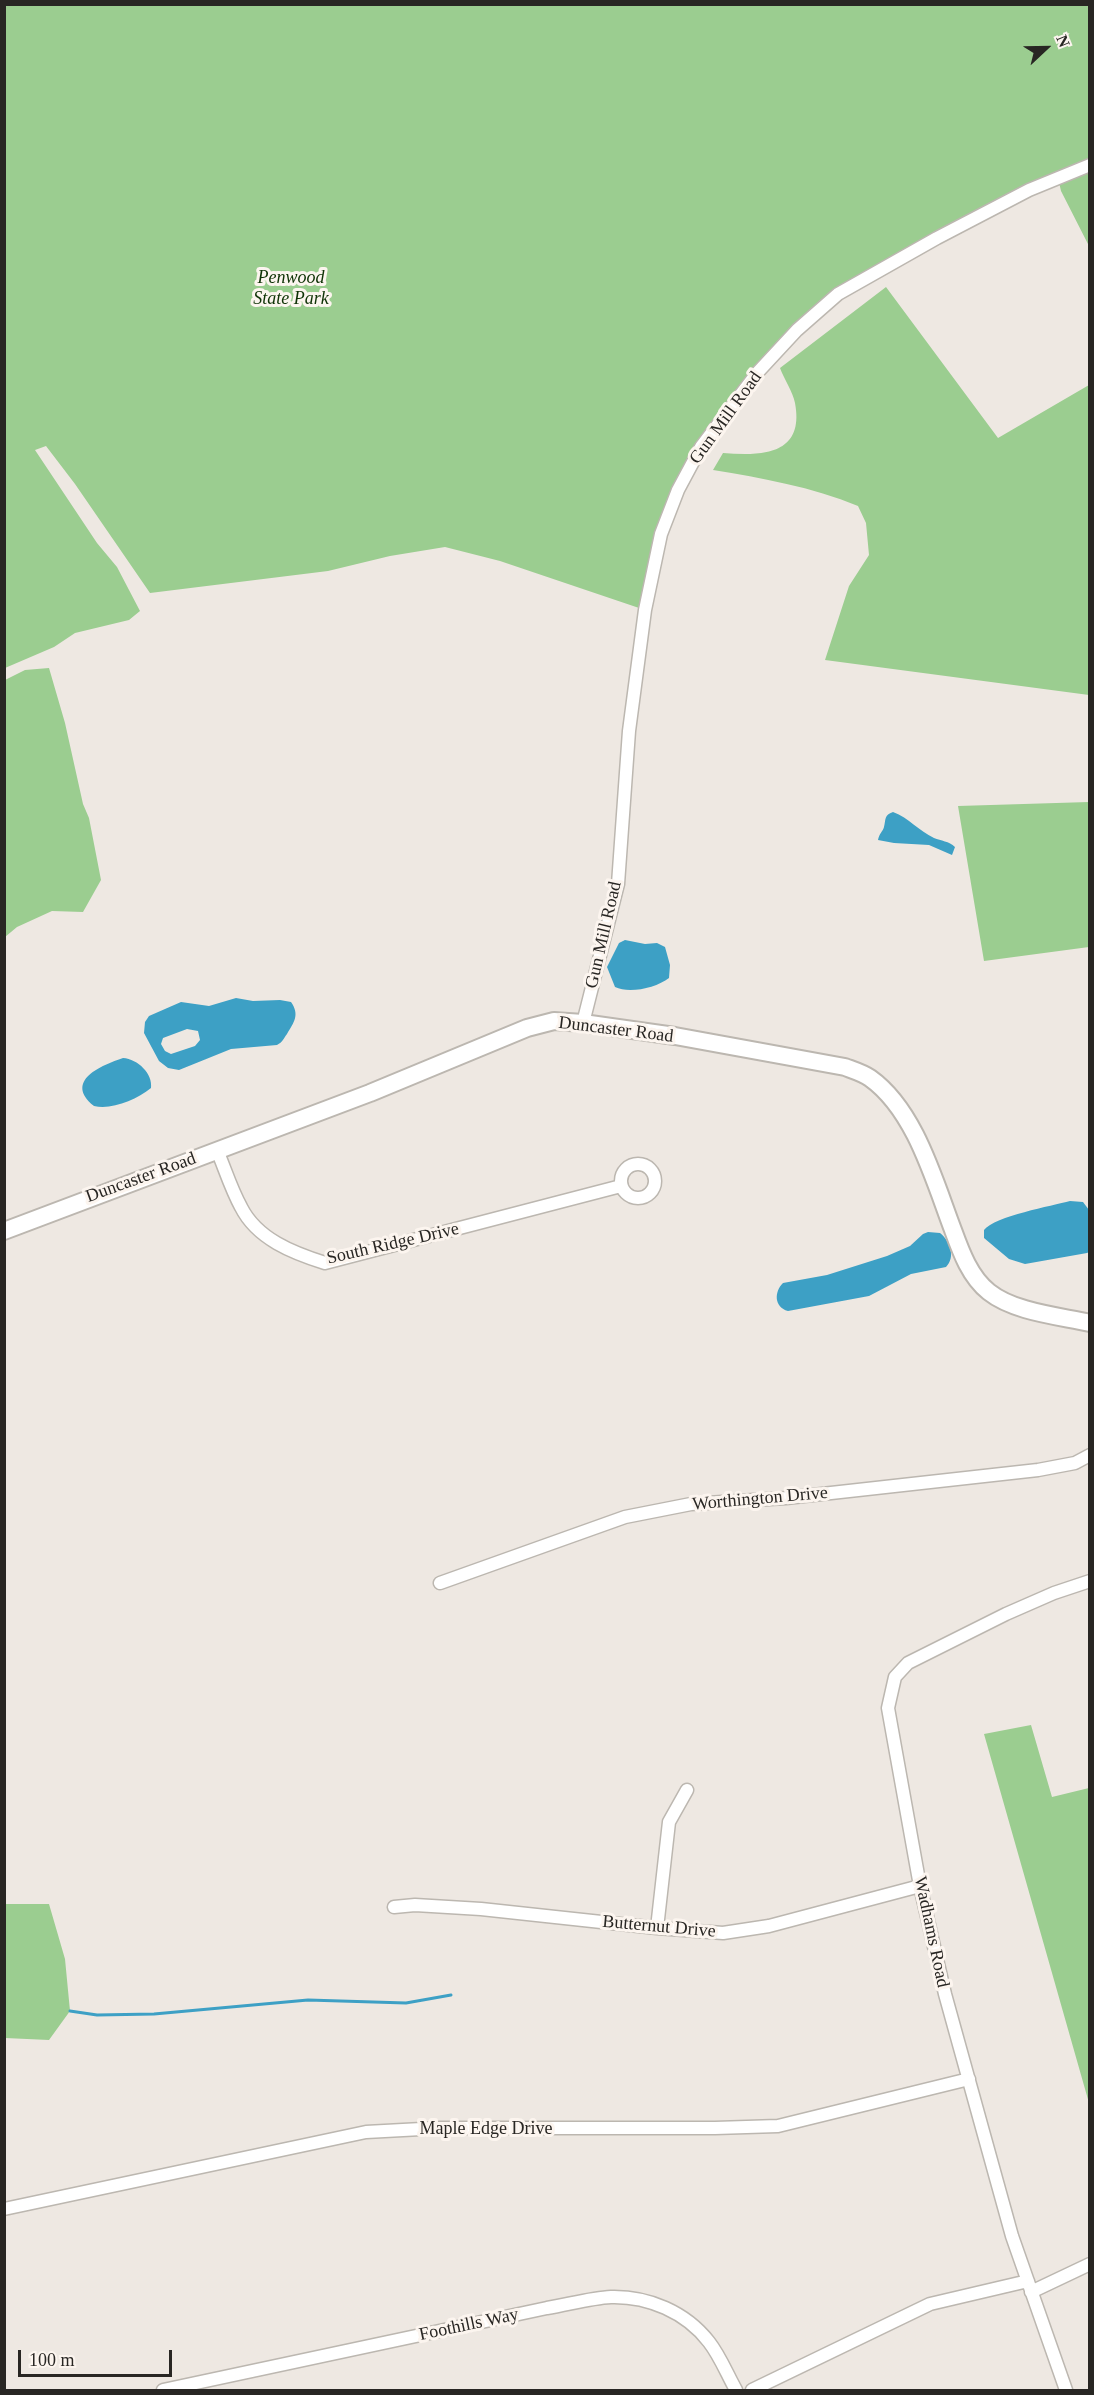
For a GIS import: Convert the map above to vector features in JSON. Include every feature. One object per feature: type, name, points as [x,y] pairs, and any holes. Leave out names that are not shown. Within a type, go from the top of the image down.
[{"type":"street","name":"Gun Mill Road","points":[[583,1023],[618,884],[629,731],[645,610],[661,534],[678,490],[701,447],[758,372],[796,330],[838,294],[1019,196],[1089,165]]},
{"type":"street","name":"Duncaster Road","points":[[4,1231],[370,1093],[527,1028],[554,1021],[583,1023],[675,1036],[845,1067],[870,1078],[891,1097],[908,1122],[968,1267],[988,1292],[1009,1304],[1089,1323]]},
{"type":"street","name":"South Ridge Drive","points":[[217,1150],[242,1209],[266,1238],[300,1255],[324,1263],[621,1186]]},
{"type":"street","name":"Worthington Drive","points":[[440,1583],[625,1517],[680,1506],[786,1498],[1038,1470],[1075,1463],[1089,1455]]},
{"type":"street","name":"Wadhams Road","points":[[1066,2391],[999,2192],[945,1994],[920,1886],[888,1708],[895,1677],[908,1663],[1054,1593],[1089,1581]]},
{"type":"street","points":[[657,1928],[669,1822],[687,1790]]},
{"type":"street","name":"Butternut Drive","points":[[394,1907],[415,1905],[482,1909],[723,1933],[741,1931],[920,1886]]},
{"type":"street","name":"Maple Edge Drive","points":[[4,2209],[366,2132],[440,2128],[778,2126],[969,2079]]},
{"type":"street","points":[[752,2391],[930,2304],[1030,2287],[1089,2264]]},
{"type":"street","name":"Foothills Way","points":[[163,2391],[547,2308],[610,2297],[650,2301],[665,2307],[693,2325],[716,2352],[736,2391]]},
{"type":"green space","name":"Penwood State Park","points":[[5,5],[1089,5],[1089,246],[1061,191],[1058,178],[850,286],[758,372],[678,490],[645,610],[500,561],[445,547],[390,556],[328,571],[150,593],[46,446],[35,450],[97,543],[117,567],[140,611],[129,620],[75,633],[54,647],[5,668]]},
{"type":"green space","points":[[886,287],[998,438],[1089,385],[1089,695],[825,660],[849,586],[869,555],[866,523],[858,506],[805,488],[713,470],[723,453],[765,452],[777,449],[786,443],[793,434],[796,420],[795,403],[780,368]]},
{"type":"green space","points":[[49,668],[65,723],[83,804],[89,818],[101,880],[83,912],[52,911],[17,927],[5,937],[5,680],[25,670]]},
{"type":"green space","points":[[1089,802],[1089,947],[984,961],[958,806]]},
{"type":"green space","points":[[1031,1725],[1052,1797],[1089,1788],[1089,2103],[984,1734]]},
{"type":"green space","points":[[5,1904],[49,1904],[65,1959],[70,2011],[49,2040],[5,2038]]},
{"type":"water","points":[[893,812],[934,838],[953,845],[955,847],[952,855],[929,845],[878,840],[887,816]]},
{"type":"water","points":[[625,940],[645,944],[657,943],[665,947],[670,965],[669,978],[657,985],[642,989],[628,990],[615,987],[607,967],[619,943]]},
{"type":"water","points":[[236,998],[253,1001],[280,1000],[291,1002],[296,1015],[282,1042],[277,1045],[231,1049],[179,1070],[168,1068],[159,1061],[144,1033],[145,1022],[149,1016],[181,1002],[209,1006]],"holes":[[[187,1029],[198,1031],[200,1040],[195,1046],[171,1054],[165,1051],[161,1044],[163,1038]]]},
{"type":"water","points":[[123,1058],[134,1061],[143,1068],[150,1078],[151,1088],[124,1103],[108,1107],[94,1106],[85,1097],[82,1089],[84,1082],[96,1070]]},
{"type":"water","points":[[1070,1201],[1083,1202],[1089,1210],[1089,1252],[1087,1253],[1025,1264],[1009,1259],[984,1238],[984,1230],[1000,1220]]},
{"type":"water","points":[[928,1232],[940,1233],[947,1240],[951,1259],[946,1267],[911,1274],[869,1296],[788,1311],[778,1303],[778,1291],[783,1283],[827,1275],[887,1256],[910,1246]]},
{"type":"waterway","points":[[70,2011],[97,2015],[154,2014],[308,2000],[406,2003],[451,1995]]}]
